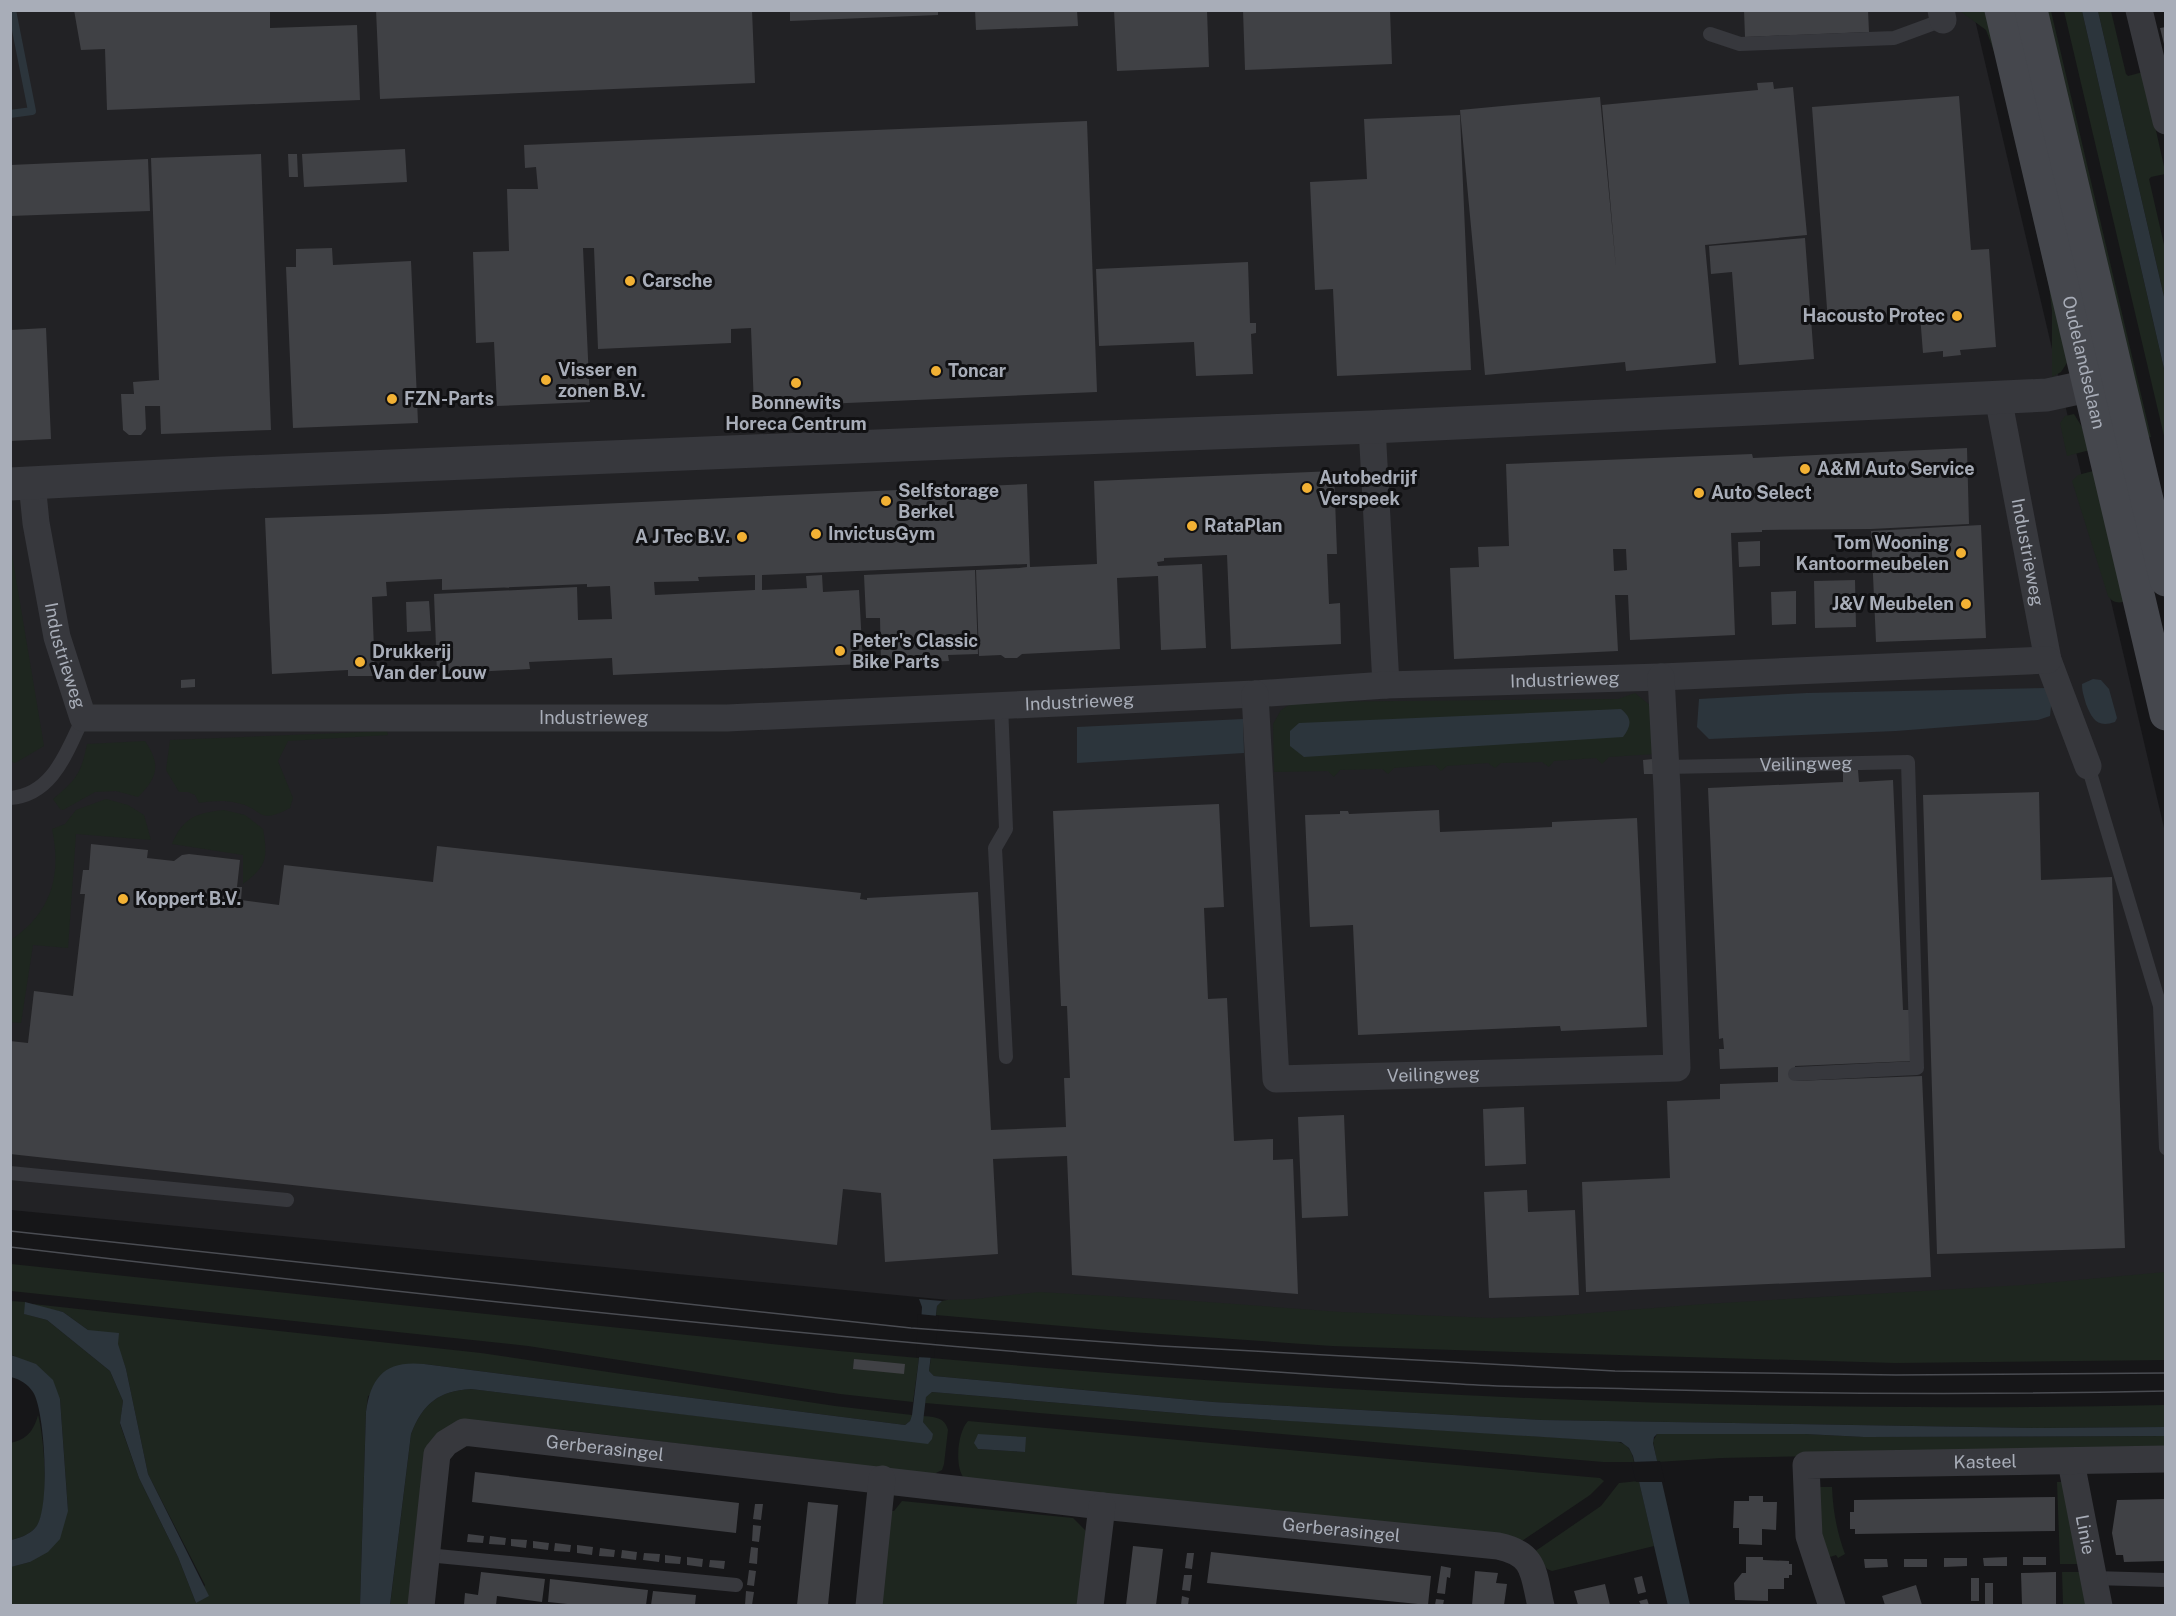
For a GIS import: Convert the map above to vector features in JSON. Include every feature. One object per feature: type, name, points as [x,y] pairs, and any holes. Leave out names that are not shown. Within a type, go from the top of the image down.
[{"type":"main road","name":"Oudelandselaan","points":[[2001,10],[2103,383],[2166,580]]},
{"type":"main road","name":"Oudelandselaan","points":[[2031,10],[2166,714]]},
{"type":"street","points":[[2139,10],[2166,121]]},
{"type":"street","name":"Industrieweg","points":[[1998,397],[2048,660],[1661,677],[1386,685],[1255,694],[727,718],[83,718],[57,637],[36,522],[21,484],[258,471],[1372,427],[1998,397],[2047,395],[2103,383]]},
{"type":"street","points":[[1372,427],[1386,685]]},
{"type":"street","points":[[2048,660],[2088,766]]},
{"type":"street","name":"Veilingweg","points":[[1255,694],[1276,1079],[1677,1068],[1661,677]]},
{"type":"street","name":"Gerberasingel","points":[[421,1605],[437,1454],[446,1443],[464,1432],[1102,1506],[1498,1546],[1513,1549],[1531,1564],[1542,1605]]},
{"type":"street","name":"Kasteel","points":[[1832,1605],[1809,1536],[1806,1465],[2166,1459]]},
{"type":"street","name":"Linie","points":[[2071,1462],[2099,1605]]},
{"type":"street","points":[[869,1605],[882,1479]]},
{"type":"street","points":[[1090,1605],[1102,1506]]},
{"type":"lane","points":[[1710,34],[1740,44],[1894,38],[1942,15]]},
{"type":"lane","points":[[1001,704],[1006,829],[995,848],[1006,1057]]},
{"type":"lane","points":[[10,798],[18,798],[39,788],[57,772],[83,718]]},
{"type":"lane","name":"Veilingweg","points":[[1666,767],[1908,762],[1917,1068],[1795,1074]]},
{"type":"lane","points":[[2088,766],[2160,1006],[2166,1148]]},
{"type":"lane","points":[[10,1173],[287,1200]]},
{"type":"lane","points":[[427,1554],[736,1585]]},
{"type":"lane","points":[[2093,1578],[2166,1580]]},
{"type":"shaded area","points":[[10,11],[1973,11],[2165,832],[2165,1340],[1094,1314],[11,1210]]},
{"type":"shaded area","points":[[1960,11],[1996,11],[2069,360],[2061,372],[2052,377],[2052,311],[2049,286],[1995,54],[1986,30]]},
{"type":"shaded area","points":[[2039,11],[2051,11],[2151,437],[2140,440]]},
{"type":"shaded area","points":[[2064,11],[2082,11],[2165,373],[2165,440]]},
{"type":"shaded area","points":[[2082,11],[2098,11],[2165,301],[2165,373]]},
{"type":"shaded area","points":[[2098,11],[2111,11],[2126,74],[2128,76],[2143,72],[2165,171],[2165,174],[2149,179],[2165,249],[2165,301]]},
{"type":"shaded area","points":[[2074,414],[2082,427],[2090,450],[2067,456],[2060,423],[2065,416]]},
{"type":"shaded area","points":[[2097,470],[2134,599],[2123,602],[2114,601],[2108,596],[2072,481],[2078,475]]},
{"type":"shaded area","points":[[11,549],[44,746],[15,763],[10,761]]},
{"type":"shaded area","points":[[2093,679],[2101,680],[2109,689],[2117,718],[2115,722],[2099,723],[2091,714],[2086,704],[2082,684]]},
{"type":"shaded area","points":[[2047,688],[2052,697],[2050,716],[2038,720],[1896,731],[1709,739],[1697,727],[1699,699],[1807,693]]},
{"type":"shaded area","points":[[1635,693],[1651,706],[1655,754],[1609,757],[1602,764],[1596,758],[1554,761],[1549,767],[1542,762],[1501,763],[1495,768],[1488,763],[1447,766],[1441,771],[1435,765],[1394,768],[1388,774],[1382,769],[1340,770],[1334,777],[1328,771],[1274,772],[1273,724],[1281,710],[1294,702],[1618,699]]},
{"type":"shaded area","points":[[1621,709],[1630,722],[1623,737],[1304,757],[1290,746],[1290,731],[1299,723]]},
{"type":"shaded area","points":[[1243,719],[1244,753],[1077,763],[1077,727]]},
{"type":"shaded area","points":[[387,731],[388,735],[288,741],[278,761],[293,798],[290,808],[271,816],[265,816],[246,805],[232,802],[199,803],[195,795],[179,792],[166,770],[170,740]]},
{"type":"shaded area","points":[[145,741],[153,757],[155,770],[150,783],[138,797],[116,791],[95,792],[63,810],[60,809],[53,799],[67,787],[80,770],[87,744]]},
{"type":"shaded area","points":[[106,799],[128,805],[144,815],[151,840],[76,834],[68,948],[33,945],[21,1023],[11,1022],[11,940],[36,918],[50,892],[55,862],[52,829],[65,824],[76,810]]},
{"type":"shaded area","points":[[224,810],[245,815],[263,829],[264,861],[257,872],[243,884],[243,855],[172,844],[181,828],[192,818]]},
{"type":"shaded area","points":[[11,1264],[919,1358],[913,1402],[840,1394],[528,1346],[11,1291]]},
{"type":"shaded area","points":[[2165,1272],[2166,1360],[1895,1363],[1332,1346],[936,1315],[937,1306],[942,1301],[1039,1292],[1341,1312],[1492,1318],[1553,1316],[1704,1304],[2024,1285]]},
{"type":"shaded area","points":[[919,1299],[942,1301],[937,1306],[929,1371],[934,1376],[1213,1402],[1542,1420],[2040,1428],[2165,1427],[2165,1436],[1864,1437],[1805,1434],[1657,1434],[1653,1443],[1690,1605],[1668,1606],[1633,1456],[1629,1448],[1621,1442],[1212,1416],[932,1392],[926,1397],[923,1422],[933,1434],[928,1444],[471,1389],[460,1390],[441,1396],[427,1407],[411,1434],[390,1605],[360,1606],[366,1412],[372,1389],[383,1373],[390,1368],[411,1363],[424,1364],[905,1425],[910,1421],[912,1415],[919,1358],[922,1307]]},
{"type":"shaded area","points":[[11,1301],[25,1302],[25,1314],[47,1320],[110,1371],[123,1401],[120,1424],[139,1478],[178,1557],[196,1603],[205,1585],[148,1474],[126,1369],[117,1344],[88,1330],[63,1312],[33,1304],[481,1353],[835,1406],[912,1415],[910,1421],[905,1425],[424,1364],[368,1396],[360,1605],[11,1605],[10,1567],[30,1562],[68,1510],[60,1399],[11,1355]]},
{"type":"shaded area","points":[[25,1302],[63,1312],[88,1330],[119,1333],[118,1344],[126,1369],[148,1474],[209,1596],[196,1603],[178,1557],[139,1478],[120,1423],[123,1401],[110,1371],[47,1320],[24,1314]]},
{"type":"shaded area","points":[[11,1355],[36,1364],[53,1380],[60,1399],[68,1511],[60,1539],[48,1552],[30,1562],[11,1567],[11,1540],[35,1528],[40,1518],[45,1483],[43,1439],[37,1402],[29,1387],[11,1377]]},
{"type":"shaded area","points":[[931,1358],[1239,1382],[1547,1399],[1856,1407],[2165,1405],[2166,1427],[2040,1428],[1542,1420],[1213,1402],[934,1376],[929,1371]]},
{"type":"shaded area","points":[[471,1389],[808,1429],[927,1428],[923,1422],[923,1416],[939,1418],[948,1430],[944,1464],[942,1470],[934,1474],[566,1430],[466,1421],[455,1424],[412,1605],[390,1606],[411,1434],[421,1414],[434,1401],[450,1393]]},
{"type":"shaded area","points":[[932,1392],[1212,1416],[1613,1441],[1628,1447],[1634,1462],[1603,1462],[925,1403],[926,1396]]},
{"type":"shaded area","points":[[38,1415],[45,1473],[43,1507],[35,1528],[11,1540],[10,1443],[29,1434]]},
{"type":"shaded area","points":[[968,1421],[1600,1478],[1604,1481],[1590,1495],[1519,1543],[964,1478],[959,1465],[958,1449]],"holes":[[[1025,1437],[1024,1452],[978,1449]]]},
{"type":"shaded area","points":[[978,1434],[1026,1437],[1025,1452],[978,1449],[974,1443]]},
{"type":"shaded area","points":[[1657,1434],[1805,1434],[1864,1437],[2165,1436],[2166,1449],[1721,1458],[1657,1462],[1653,1441]]},
{"type":"shaded area","points":[[1639,1481],[1654,1546],[1552,1571],[1547,1569],[1534,1552],[1601,1506],[1619,1483]]},
{"type":"shaded area","points":[[2057,1482],[2064,1482],[2079,1564],[2060,1564]]},
{"type":"shaded area","points":[[1816,1487],[1832,1487],[1836,1522],[1845,1554],[1838,1558],[1836,1555],[1827,1558],[1820,1534]]},
{"type":"shaded area","points":[[902,1501],[1073,1518],[1086,1531],[1079,1605],[878,1606],[889,1511],[894,1511]]},
{"type":"shaded area","points":[[2062,1572],[2081,1572],[2087,1605],[2063,1605]]},
{"type":"pier","points":[[918,1314],[939,1316],[934,1358],[916,1357]]},
{"type":"pier","points":[[1660,1461],[1665,1482],[1636,1482],[1631,1462]]},
{"type":"building","points":[[74,10],[270,10],[270,28],[357,25],[360,100],[107,110],[105,49],[81,50]]},
{"type":"building","points":[[376,10],[752,10],[755,83],[380,99]]},
{"type":"building","points":[[790,10],[938,10],[938,15],[790,21]]},
{"type":"building","points":[[975,10],[1077,10],[1078,26],[976,30]]},
{"type":"building","points":[[1114,10],[1207,10],[1209,67],[1117,71]]},
{"type":"building","points":[[1243,10],[1390,10],[1392,64],[1245,70]]},
{"type":"building","points":[[1744,10],[1868,10],[1869,32],[1745,37]]},
{"type":"building","points":[[2166,27],[2166,48],[2165,48],[2160,28]]},
{"type":"building","points":[[1773,82],[1774,89],[1793,87],[1807,235],[1705,245],[1716,363],[1626,371],[1625,362],[1485,375],[1460,110],[1600,97],[1616,268],[1602,105],[1758,90],[1757,83]]},
{"type":"building","points":[[1959,96],[1971,250],[1989,249],[1996,347],[1960,350],[1961,355],[1943,357],[1943,351],[1923,353],[1920,315],[1828,322],[1812,107]]},
{"type":"building","points":[[1460,115],[1471,370],[1337,376],[1333,289],[1315,290],[1310,182],[1367,179],[1364,119]]},
{"type":"building","points":[[1087,121],[1097,392],[754,407],[751,328],[731,329],[731,343],[598,349],[594,248],[583,248],[590,402],[497,406],[494,342],[476,343],[473,252],[509,251],[507,189],[538,189],[536,167],[525,168],[524,145]]},
{"type":"building","points":[[405,149],[407,182],[304,187],[302,154]]},
{"type":"building","points":[[261,154],[271,430],[161,434],[160,406],[145,406],[146,429],[141,435],[129,435],[123,430],[121,394],[134,394],[133,382],[159,380],[151,158]]},
{"type":"building","points":[[288,154],[297,154],[298,177],[289,177]]},
{"type":"building","points":[[148,159],[150,211],[10,216],[10,165]]},
{"type":"building","points":[[1805,238],[1814,359],[1739,365],[1732,272],[1711,274],[1709,246]]},
{"type":"building","points":[[332,248],[333,265],[411,261],[418,423],[293,428],[286,267],[296,267],[296,249]]},
{"type":"building","points":[[1248,262],[1250,323],[1256,323],[1256,333],[1251,334],[1253,374],[1196,376],[1194,342],[1099,346],[1096,269]]},
{"type":"building","points":[[46,328],[51,439],[10,441],[10,330]]},
{"type":"building","points":[[1967,448],[1969,524],[1871,529],[1762,530],[1762,532],[1731,533],[1735,635],[1630,640],[1628,595],[1615,595],[1618,651],[1454,659],[1450,568],[1479,567],[1478,547],[1509,546],[1506,464],[1752,454],[1753,458]],"holes":[[[1613,549],[1626,549],[1627,570],[1614,571]]]},
{"type":"building","points":[[1334,471],[1337,554],[1327,554],[1329,604],[1340,603],[1341,644],[1231,649],[1227,555],[1164,558],[1164,561],[1157,562],[1158,566],[1202,564],[1206,648],[1161,650],[1158,576],[1117,578],[1120,649],[1022,654],[1017,658],[1005,658],[1001,655],[979,656],[976,570],[1019,568],[1027,567],[1027,564],[762,575],[762,590],[807,588],[806,576],[822,575],[823,592],[859,590],[863,664],[613,675],[612,658],[529,662],[530,669],[437,674],[434,594],[577,587],[578,620],[612,619],[610,586],[587,587],[587,584],[442,590],[442,579],[386,582],[387,596],[372,597],[375,676],[348,676],[348,670],[272,674],[265,518],[1027,484],[1030,567],[1097,564],[1094,481]],"holes":[[[755,575],[755,590],[655,595],[654,582],[699,581],[698,577]]]},
{"type":"building","points":[[1981,525],[1986,638],[1876,642],[1871,531]]},
{"type":"building","points":[[1760,541],[1760,566],[1739,567],[1738,542]]},
{"type":"building","points":[[975,570],[978,654],[948,655],[949,661],[881,664],[880,618],[866,618],[864,575]]},
{"type":"building","points":[[1855,580],[1856,627],[1815,628],[1814,581]]},
{"type":"building","points":[[1796,591],[1796,624],[1772,625],[1771,592]]},
{"type":"building","points":[[429,601],[431,631],[407,632],[406,602]]},
{"type":"building","points":[[195,679],[195,687],[181,688],[181,680]]},
{"type":"building","points":[[1653,759],[1654,774],[1644,774],[1643,760]]},
{"type":"building","points":[[1843,770],[1858,770],[1859,782],[1893,780],[1903,1010],[1910,1010],[1912,1061],[1795,1066],[1795,1081],[1922,1076],[1931,1277],[1586,1292],[1582,1182],[1670,1178],[1667,1101],[1720,1099],[1720,1084],[1778,1082],[1778,1067],[1720,1069],[1719,1049],[1724,1049],[1723,1038],[1719,1039],[1708,788],[1843,782]]},
{"type":"building","points":[[2039,792],[2041,880],[2112,877],[2125,1248],[1937,1254],[1923,795]]},
{"type":"building","points":[[1219,804],[1224,907],[1204,908],[1208,999],[1227,998],[1234,1141],[1273,1139],[1273,1160],[1293,1159],[1298,1294],[1072,1275],[1067,1156],[993,1159],[998,1254],[885,1262],[881,1193],[843,1189],[837,1245],[10,1154],[10,1041],[28,1043],[34,991],[73,996],[85,894],[80,894],[83,870],[89,870],[91,844],[148,850],[147,858],[174,861],[182,855],[189,854],[240,860],[237,887],[242,887],[241,900],[279,905],[284,865],[433,882],[437,846],[861,893],[860,899],[867,900],[867,898],[978,892],[991,1130],[1066,1127],[1064,1078],[1070,1078],[1067,1006],[1061,1006],[1053,811]]},
{"type":"building","points":[[1439,810],[1440,832],[1552,827],[1552,822],[1637,818],[1647,1027],[1561,1031],[1560,1026],[1358,1035],[1353,925],[1310,927],[1305,815],[1340,814],[1340,811],[1348,811],[1349,814]]},
{"type":"building","points":[[1524,1107],[1526,1164],[1485,1166],[1483,1109]]},
{"type":"building","points":[[1344,1115],[1348,1216],[1302,1218],[1298,1117]]},
{"type":"building","points":[[1527,1190],[1528,1212],[1575,1210],[1579,1295],[1489,1298],[1484,1192]]},
{"type":"building","points":[[854,1359],[905,1364],[904,1374],[853,1369]]},
{"type":"building","points":[[475,1472],[739,1503],[736,1533],[472,1502]]},
{"type":"building","points":[[1749,1496],[1763,1496],[1763,1502],[1777,1502],[1776,1530],[1762,1529],[1762,1545],[1739,1544],[1739,1528],[1733,1528],[1734,1501],[1749,1501]]},
{"type":"building","points":[[2055,1497],[2055,1531],[1855,1534],[1855,1529],[1850,1529],[1850,1512],[1854,1512],[1854,1500]]},
{"type":"building","points":[[2166,1499],[2166,1561],[2124,1562],[2123,1555],[2116,1555],[2112,1533],[2117,1500]]},
{"type":"building","points":[[808,1502],[838,1505],[828,1605],[797,1605]]},
{"type":"building","points":[[755,1504],[763,1504],[761,1520],[753,1519]]},
{"type":"building","points":[[753,1525],[761,1526],[759,1542],[752,1541]]},
{"type":"building","points":[[468,1534],[484,1536],[483,1543],[467,1542]]},
{"type":"building","points":[[490,1536],[506,1538],[505,1545],[489,1544]]},
{"type":"building","points":[[511,1539],[527,1540],[526,1548],[511,1546]]},
{"type":"building","points":[[533,1541],[549,1543],[548,1550],[533,1548]]},
{"type":"building","points":[[555,1543],[571,1545],[570,1552],[554,1551]]},
{"type":"building","points":[[577,1545],[593,1547],[592,1555],[577,1553]]},
{"type":"building","points":[[1133,1546],[1163,1549],[1156,1605],[1126,1605]]},
{"type":"building","points":[[751,1547],[758,1548],[757,1564],[749,1563]]},
{"type":"building","points":[[600,1548],[615,1550],[614,1557],[599,1556]]},
{"type":"building","points":[[622,1550],[637,1552],[636,1560],[621,1558]]},
{"type":"building","points":[[1211,1552],[1431,1576],[1428,1605],[1207,1583]]},
{"type":"building","points":[[644,1553],[660,1554],[659,1562],[643,1560]]},
{"type":"building","points":[[1187,1553],[1194,1553],[1192,1569],[1185,1568]]},
{"type":"building","points":[[665,1555],[681,1557],[680,1564],[665,1563]]},
{"type":"building","points":[[687,1557],[703,1559],[702,1567],[687,1565]]},
{"type":"building","points":[[1746,1557],[1789,1561],[1789,1564],[1792,1564],[1792,1575],[1784,1578],[1784,1589],[1768,1589],[1768,1601],[1735,1600],[1734,1583],[1742,1573],[1746,1573]]},
{"type":"building","points":[[2007,1557],[2007,1566],[1984,1566],[1983,1558]]},
{"type":"building","points":[[2023,1557],[2046,1557],[2046,1565],[2023,1565]]},
{"type":"building","points":[[1944,1558],[1967,1558],[1967,1566],[1944,1567]]},
{"type":"building","points":[[1864,1559],[1887,1559],[1888,1567],[1865,1568]]},
{"type":"building","points":[[1904,1559],[1927,1559],[1927,1567],[1904,1567]]},
{"type":"building","points":[[710,1560],[725,1561],[724,1569],[709,1567]]},
{"type":"building","points":[[1441,1566],[1451,1568],[1450,1578],[1447,1577],[1445,1594],[1437,1593]]},
{"type":"building","points":[[749,1570],[756,1571],[754,1586],[747,1585]]},
{"type":"building","points":[[1475,1571],[1498,1573],[1496,1583],[1507,1584],[1504,1605],[1472,1605]]},
{"type":"building","points":[[481,1572],[545,1579],[542,1602],[497,1596],[496,1605],[464,1605],[465,1593],[478,1595]]},
{"type":"building","points":[[2056,1572],[2056,1605],[2022,1605],[2021,1573]]},
{"type":"building","points":[[1184,1575],[1192,1575],[1190,1591],[1182,1590]]},
{"type":"building","points":[[1642,1576],[1646,1592],[1638,1594],[1634,1578]]},
{"type":"building","points":[[1971,1578],[1979,1578],[1979,1601],[1971,1601]]},
{"type":"building","points":[[550,1579],[648,1590],[646,1605],[577,1605],[548,1602]]},
{"type":"building","points":[[1985,1583],[1993,1583],[1993,1605],[1985,1605]]},
{"type":"building","points":[[1605,1584],[1610,1605],[1578,1605],[1574,1591]]},
{"type":"building","points":[[1916,1585],[1922,1605],[1885,1605],[1882,1596]]},
{"type":"building","points":[[653,1591],[696,1595],[695,1605],[651,1605]]},
{"type":"building","points":[[746,1591],[754,1592],[752,1605],[745,1605]]},
{"type":"building","points":[[1182,1596],[1189,1598],[1188,1605],[1181,1605]]},
{"type":"building","points":[[1436,1599],[1444,1600],[1443,1605],[1435,1605]]},
{"type":"building","points":[[1647,1599],[1649,1605],[1641,1605],[1639,1601]]},
{"type":"waterway","points":[[10,114],[32,111],[12,10]]},
{"type":"tram line","points":[[10,1231],[911,1328],[1161,1346],[1615,1371],[1896,1375],[2166,1373]]},
{"type":"tram line","points":[[10,1247],[734,1326],[1278,1372],[1524,1387],[1700,1391],[1833,1393],[2166,1391]]},
{"type":"place","name":"Carsche","points":[[630,281]]},
{"type":"place","name":"Hacousto Protec","points":[[1957,316]]},
{"type":"place","name":"Toncar","points":[[936,371]]},
{"type":"place","name":"Visser en zonen B.V.","points":[[546,380]]},
{"type":"place","name":"Bonnewits Horeca Centrum","points":[[796,383]]},
{"type":"place","name":"FZN-Parts","points":[[392,399]]},
{"type":"place","name":"A&M Auto Service","points":[[1805,469]]},
{"type":"place","name":"Autobedrijf Verspeek","points":[[1307,488]]},
{"type":"place","name":"Auto Select","points":[[1699,493]]},
{"type":"place","name":"Selfstorage Berkel","points":[[886,501]]},
{"type":"place","name":"RataPlan","points":[[1192,526]]},
{"type":"place","name":"InvictusGym","points":[[816,534]]},
{"type":"place","name":"A J Tec B.V.","points":[[742,537]]},
{"type":"place","name":"Tom Wooning Kantoormeubelen","points":[[1961,553]]},
{"type":"place","name":"J&V Meubelen","points":[[1966,604]]},
{"type":"place","name":"Peter's Classic Bike Parts","points":[[840,651]]},
{"type":"place","name":"Drukkerij Van der Louw","points":[[360,662]]},
{"type":"place","name":"Koppert B.V.","points":[[123,899]]}]
